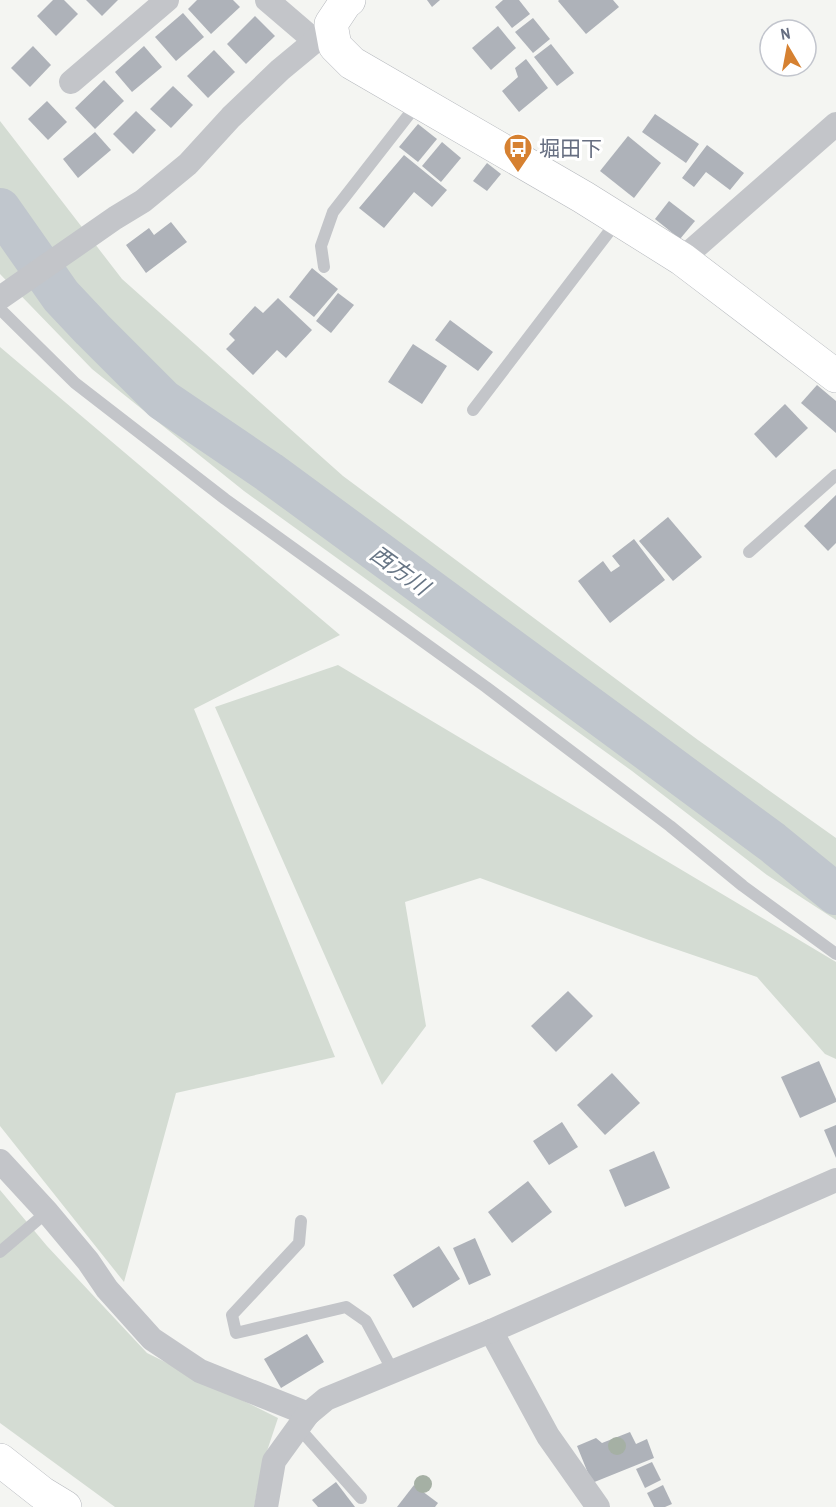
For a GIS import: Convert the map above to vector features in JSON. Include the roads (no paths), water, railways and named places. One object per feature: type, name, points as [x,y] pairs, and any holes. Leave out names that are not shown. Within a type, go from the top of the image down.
[{"type":"street","points":[[71,82],[167,0]]},
{"type":"street","points":[[267,0],[332,22]]},
{"type":"street","points":[[332,22],[335,46],[352,63],[619,219],[682,259],[836,376]]},
{"type":"street","points":[[0,298],[143,201],[188,164],[231,117],[332,22]]},
{"type":"street","points":[[682,259],[836,124]]},
{"type":"street","points":[[0,1161],[47,1212],[88,1261],[107,1289],[152,1339],[200,1371],[303,1420]]},
{"type":"street","points":[[266,1507],[274,1461],[303,1420],[326,1399],[836,1180]]},
{"type":"street","points":[[491,1330],[548,1436],[598,1507]]},
{"type":"street","points":[[0,1460],[64,1507]]},
{"type":"lane","points":[[324,267],[321,246],[333,212],[419,102]]},
{"type":"lane","points":[[473,410],[619,219]]},
{"type":"lane","points":[[0,309],[84,391],[225,499],[486,687],[670,826],[743,886],[836,954]]},
{"type":"lane","points":[[749,552],[836,475]]},
{"type":"lane","points":[[0,1252],[47,1212]]},
{"type":"lane","points":[[301,1221],[299,1243],[232,1315],[236,1333],[346,1307],[366,1321],[393,1371]]},
{"type":"lane","points":[[303,1420],[361,1498]]},
{"type":"waterway","name":"西方川","points":[[0,209],[61,296],[163,400],[269,472],[772,842],[836,894]]},
{"type":"place","name":"堀田下","points":[[518,174]]}]
